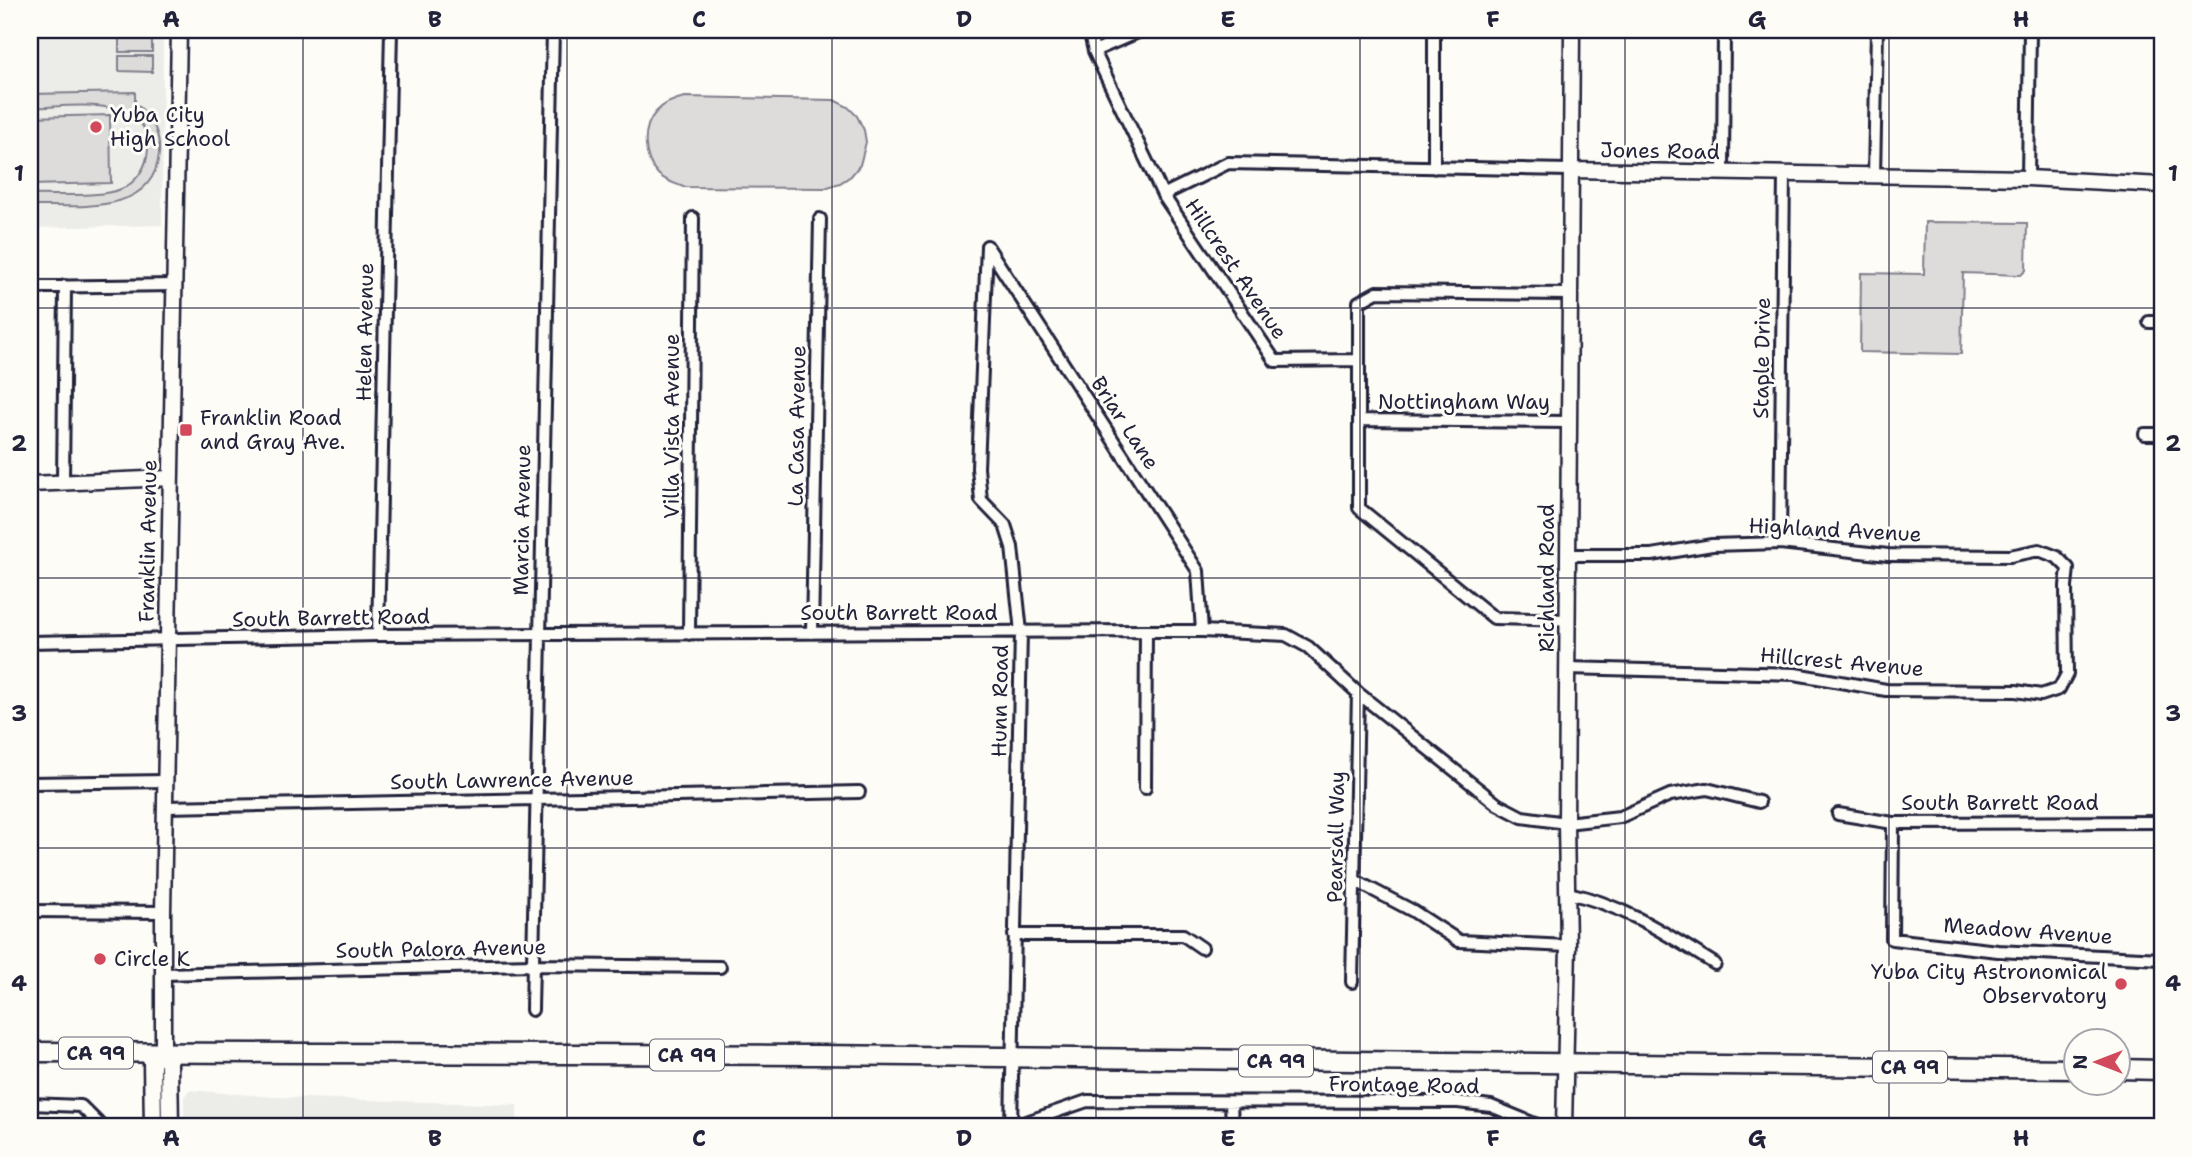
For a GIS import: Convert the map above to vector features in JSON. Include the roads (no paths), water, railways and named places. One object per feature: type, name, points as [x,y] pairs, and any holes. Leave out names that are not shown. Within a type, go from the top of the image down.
[{"type":"highway","name":"CA 99","points":[[30,1052],[815,1055],[2062,1069]]},
{"type":"highway","points":[[2132,1069],[2162,1070]]},
{"type":"main road","points":[[153,1127],[152,1062],[163,1052],[169,1062],[170,1127]]},
{"type":"street","name":"Franklin Avenue","points":[[163,1052],[163,912],[179,30]]},
{"type":"street","name":"Helen Avenue","points":[[377,635],[391,30]]},
{"type":"street","name":"Marcia Avenue","points":[[532,1010],[553,30]]},
{"type":"street","name":"Hillcrest Avenue","points":[[1089,30],[1094,51],[1163,195],[1275,361],[1359,360]]},
{"type":"street","points":[[1094,51],[1143,30]]},
{"type":"street","points":[[1434,30],[1434,167]]},
{"type":"street","name":"Richland Road","points":[[1564,1127],[1569,946],[1566,822],[1572,30]]},
{"type":"street","points":[[1723,173],[1724,30]]},
{"type":"street","points":[[1874,175],[1877,30]]},
{"type":"street","points":[[2028,178],[2030,30]]},
{"type":"street","name":"Jones Road","points":[[1163,195],[1228,163],[2028,178],[2162,185]]},
{"type":"street","name":"Staple Drive","points":[[1780,543],[1784,173]]},
{"type":"street","name":"Villa Vista Avenue","points":[[689,634],[693,218]]},
{"type":"street","name":"La Casa Avenue","points":[[812,633],[820,219]]},
{"type":"street","name":"Briar Lane","points":[[987,246],[1198,571],[1202,631]]},
{"type":"street","name":"Hunn Road","points":[[987,246],[978,468],[981,500],[1006,525],[1012,547],[1021,632],[1011,1059],[1012,1127]]},
{"type":"street","points":[[30,287],[175,285]]},
{"type":"street","points":[[63,482],[65,286]]},
{"type":"street","points":[[1567,620],[1494,618],[1359,508],[1359,302],[1377,292],[1570,294]]},
{"type":"street","points":[[2149,322],[2162,322]]},
{"type":"street","name":"Nottingham Way","points":[[1359,420],[1569,422]]},
{"type":"street","points":[[2145,434],[2162,434]]},
{"type":"street","points":[[30,484],[170,478]]},
{"type":"street","name":"Highland Avenue","points":[[1568,555],[1652,555],[1712,545],[1780,543],[1888,555],[2010,556],[2039,550],[2057,557]]},
{"type":"street","name":"Hillcrest Avenue","points":[[1567,668],[1795,674],[1885,690],[2017,691],[2041,695],[2059,688],[2067,674],[2068,568],[2057,557]]},
{"type":"street","points":[[1145,788],[1146,631]]},
{"type":"street","name":"South Barrett Road","points":[[30,642],[377,635],[1146,631],[1286,635],[1308,647],[1358,693],[1497,804],[1522,817],[1566,822],[1620,817],[1670,795],[1707,789],[1759,802]]},
{"type":"street","name":"Pearsall Way","points":[[1352,982],[1358,693]]},
{"type":"street","points":[[30,783],[166,781]]},
{"type":"street","name":"South Lawrence Avenue","points":[[166,807],[859,792]]},
{"type":"street","name":"South Barrett Road","points":[[1838,814],[1893,823],[2162,822]]},
{"type":"street","name":"Meadow Avenue","points":[[1893,823],[1892,939],[1998,951],[2162,959]]},
{"type":"street","points":[[1354,880],[1413,911],[1459,941],[1569,946]]},
{"type":"street","points":[[1569,893],[1598,899],[1639,917],[1715,964]]},
{"type":"street","points":[[30,911],[163,912]]},
{"type":"street","points":[[1014,935],[1183,936],[1202,948]]},
{"type":"street","name":"South Palora Avenue","points":[[163,974],[533,965],[720,967]]},
{"type":"street","name":"Frontage Road","points":[[1012,1127],[1087,1101],[1458,1102],[1491,1106],[1542,1127]]},
{"type":"street","points":[[1231,1102],[1232,1127]]},
{"type":"street","points":[[30,1104],[81,1106],[103,1127]]},
{"type":"place","name":"Yuba City High School","points":[[96,127]]},
{"type":"place","name":"Franklin Road and Gray Ave.","points":[[186,430]]},
{"type":"place","name":"Circle K","points":[[100,959]]},
{"type":"place","name":"Yuba City Astronomical Observatory","points":[[2121,984]]}]
